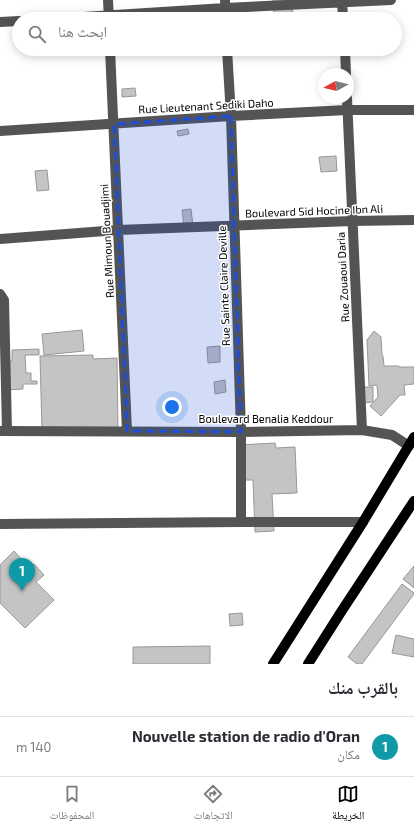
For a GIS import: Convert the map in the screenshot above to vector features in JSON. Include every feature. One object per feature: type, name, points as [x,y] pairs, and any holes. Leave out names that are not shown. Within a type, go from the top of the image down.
[{"type":"main road","points":[[273,664],[363,522],[411,442]]},
{"type":"main road","points":[[308,664],[414,501]]},
{"type":"street","points":[[108,0],[109,12]]},
{"type":"street","points":[[154,12],[225,4],[391,0]]},
{"type":"street","points":[[342,1],[343,12]]},
{"type":"street","points":[[0,22],[12,21]]},
{"type":"street","name":"Rue Mimoun Bouadjimi","points":[[110,56],[127,432]]},
{"type":"street","name":"Rue Sainte Claire Deville","points":[[227,56],[231,116],[242,432],[241,522]]},
{"type":"street","points":[[345,56],[346,68]]},
{"type":"street","name":"Rue Zouaoui Daria","points":[[347,104],[362,430]]},
{"type":"street","name":"Rue Lieutenant Sediki Daho","points":[[0,131],[347,110],[414,110]]},
{"type":"street","name":"Boulevard Sid Hocine Ibn Ali","points":[[0,239],[118,230],[414,220]]},
{"type":"street","points":[[0,294],[4,300],[3,431]]},
{"type":"street","name":"Boulevard Benalia Keddour","points":[[3,431],[242,432],[362,430],[392,435],[411,442]]},
{"type":"street","points":[[0,524],[363,522]]},
{"type":"highlighted area","points":[[231,116],[241,432],[127,431],[114,124]]},
{"type":"building","points":[[273,0],[291,0],[293,12],[274,12]]},
{"type":"building","points":[[135,88],[136,96],[122,97],[122,89]]},
{"type":"building","points":[[188,129],[189,134],[178,136],[177,131]]},
{"type":"building","points":[[336,156],[337,171],[321,172],[319,157]]},
{"type":"building","points":[[47,170],[49,190],[37,191],[35,171]]},
{"type":"building","points":[[191,209],[193,226],[184,227],[182,210]]},
{"type":"building","points":[[82,330],[84,351],[44,355],[42,334]]},
{"type":"building","points":[[374,331],[381,337],[384,366],[414,367],[414,384],[404,385],[405,395],[400,395],[381,416],[370,406],[378,397],[377,385],[369,386],[367,340]]},
{"type":"building","points":[[220,346],[220,362],[208,363],[207,347]]},
{"type":"building","points":[[39,349],[39,355],[25,355],[26,373],[31,373],[31,381],[37,381],[37,384],[23,384],[23,389],[7,390],[6,362],[12,361],[12,350]]},
{"type":"building","points":[[93,355],[93,359],[117,358],[118,430],[42,431],[40,356]]},
{"type":"building","points":[[225,380],[226,392],[215,394],[214,382]]},
{"type":"building","points":[[363,387],[373,387],[373,402],[363,403]]},
{"type":"building","points":[[275,443],[276,448],[295,447],[297,493],[272,494],[274,531],[255,532],[253,480],[241,480],[239,445]]},
{"type":"building","points":[[14,551],[25,563],[21,567],[26,572],[34,564],[44,575],[36,582],[54,600],[25,628],[0,603],[0,565]]},
{"type":"building","points":[[414,566],[414,588],[403,579]]},
{"type":"building","points":[[402,584],[414,594],[362,664],[357,664],[348,657]]},
{"type":"building","points":[[242,613],[243,625],[230,626],[229,614]]},
{"type":"building","points":[[396,635],[414,639],[414,657],[392,653]]},
{"type":"building","points":[[210,646],[210,664],[133,664],[133,647]]},
{"type":"place","name":"Nouvelle station de radio d'Oran","points":[[22,591]]}]
